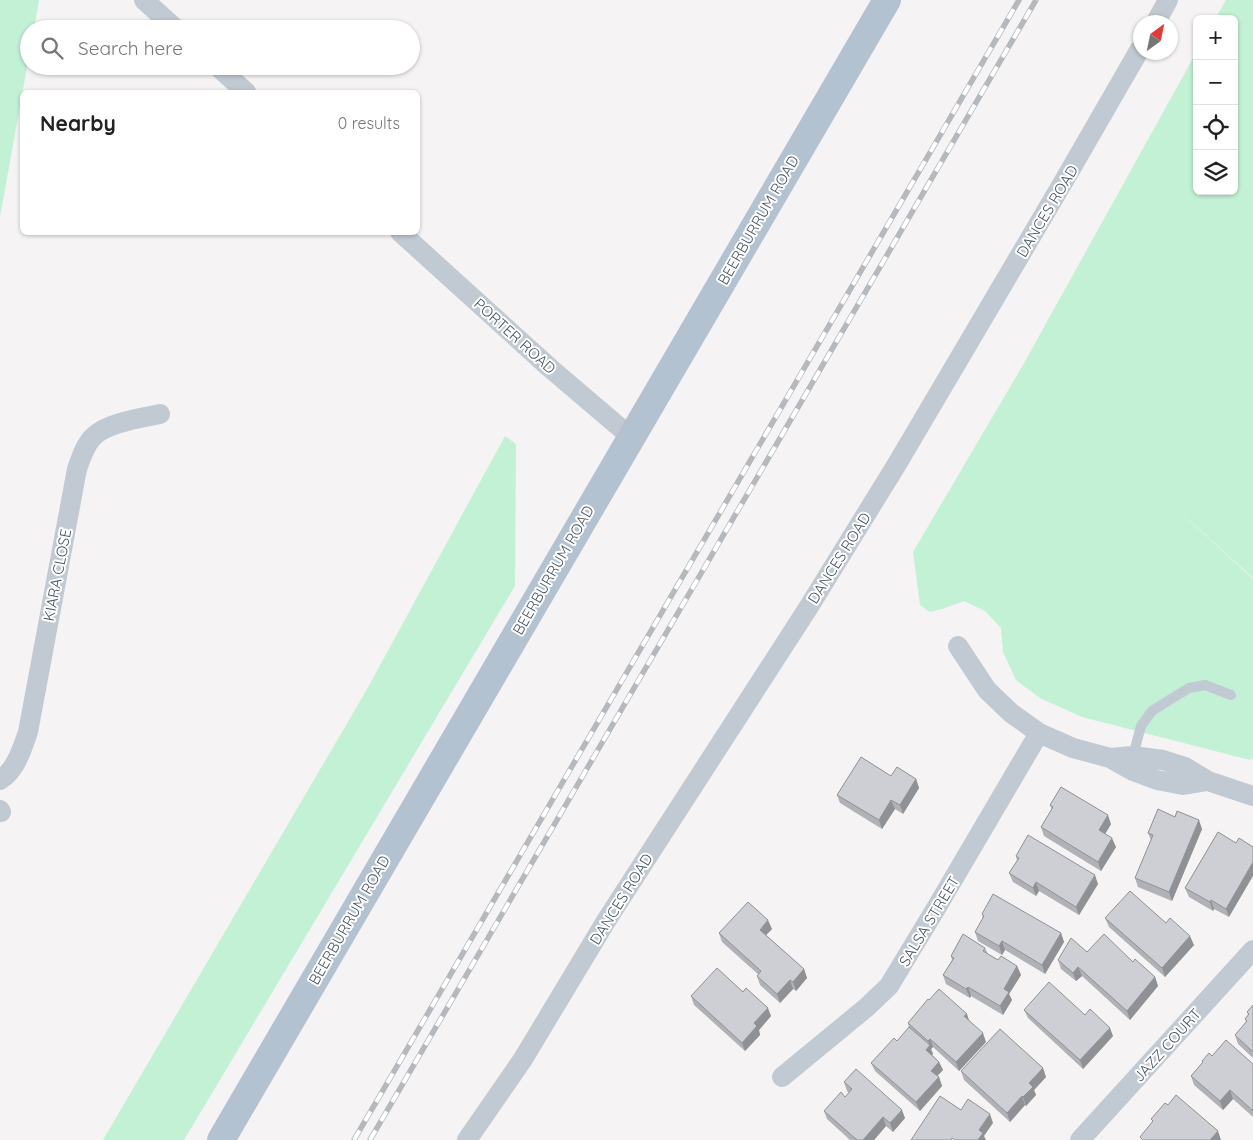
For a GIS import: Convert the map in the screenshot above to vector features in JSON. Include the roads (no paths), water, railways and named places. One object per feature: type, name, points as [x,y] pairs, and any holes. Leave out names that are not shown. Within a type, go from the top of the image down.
[{"type":"main road","name":"BEERBURRUM ROAD","points":[[220,1140],[887,0]]},
{"type":"street","points":[[144,0],[166,20]]},
{"type":"street","points":[[1160,15],[1168,0]]},
{"type":"street","name":"DANCES ROAD","points":[[468,1140],[522,1059],[606,922],[810,605],[887,481],[1134,60]]},
{"type":"street","points":[[227,75],[244,90]]},
{"type":"street","name":"PORTER ROAD","points":[[403,235],[550,368],[631,436]]},
{"type":"street","name":"KIARA CLOSE","points":[[0,780],[14,766],[28,732],[77,469],[83,452],[93,436],[105,429],[122,422],[160,414]]},
{"type":"street","points":[[958,646],[987,690],[1011,713],[1039,734],[1073,748],[1110,758],[1133,771],[1158,780],[1183,784],[1208,781]]},
{"type":"street","name":"SALSA STREET","points":[[782,1077],[867,1007],[889,986],[1039,734]]},
{"type":"street","points":[[1110,758],[1133,756],[1163,760],[1185,767],[1208,781],[1253,796]]},
{"type":"street","name":"JAZZ COURT","points":[[1080,1140],[1253,950]]},
{"type":"street","name":"DANCES ROAD","points":[[483,1140],[522,1059]]},
{"type":"lane","points":[[1133,756],[1141,726],[1152,711],[1170,698],[1189,688],[1204,685],[1231,696]]},
{"type":"railway","points":[[354,1140],[1019,0]]},
{"type":"railway","points":[[370,1140],[1036,0]]}]
